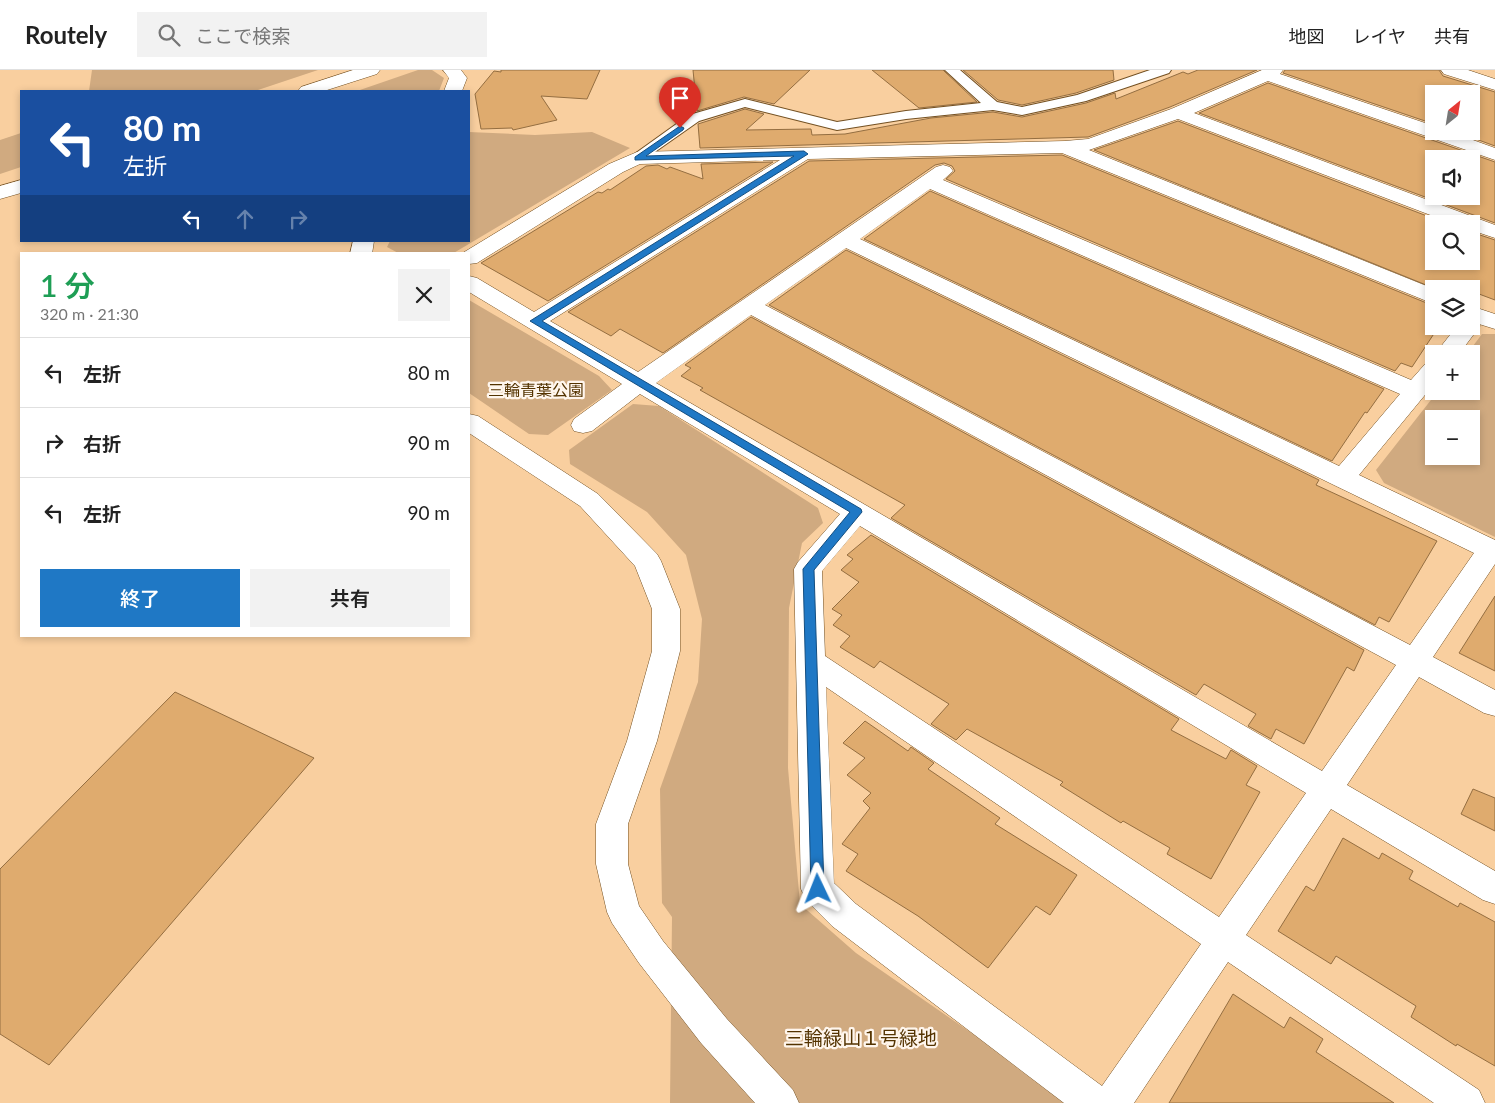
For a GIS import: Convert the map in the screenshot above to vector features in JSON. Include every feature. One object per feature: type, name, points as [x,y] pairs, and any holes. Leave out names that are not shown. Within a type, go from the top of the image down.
[{"type":"street","points":[[310,90],[371,70]]},
{"type":"street","points":[[452,70],[458,78],[453,90]]},
{"type":"street","points":[[1450,70],[1495,84]]},
{"type":"street","points":[[470,257],[616,168],[637,158],[963,148],[1065,147],[1091,144],[1178,113],[1271,73],[1495,154]]},
{"type":"street","points":[[1178,113],[1495,232]]},
{"type":"street","points":[[1065,147],[1425,294]]},
{"type":"street","points":[[584,425],[639,383],[958,161],[963,148]]},
{"type":"street","points":[[535,321],[804,154]]},
{"type":"street","points":[[929,181],[1415,391]]},
{"type":"street","points":[[0,193],[20,186]]},
{"type":"street","points":[[845,240],[1493,550],[1414,661],[1112,1103]]},
{"type":"street","points":[[470,284],[1495,889]]},
{"type":"street","points":[[750,306],[1495,704]]},
{"type":"street","points":[[1454,345],[1463,335]]},
{"type":"street","points":[[1343,478],[1425,379]]},
{"type":"street","points":[[470,423],[589,500],[647,561],[666,609],[666,651],[642,741],[612,824],[612,864],[624,912],[651,952],[714,1031],[780,1103]]},
{"type":"street","points":[[857,512],[808,569],[818,889],[844,915],[1094,1103]]},
{"type":"street","points":[[810,661],[1466,1103]]},
{"type":"lane","points":[[952,70],[993,106]]},
{"type":"lane","points":[[637,158],[694,118],[745,103],[837,126],[906,115],[993,106],[1022,111],[1081,98],[1164,70]]},
{"type":"lane","points":[[1115,74],[1129,82]]},
{"type":"green space","points":[[92,70],[318,70],[258,90],[89,90]]},
{"type":"green space","points":[[418,70],[432,70],[444,78],[439,90],[360,90]]},
{"type":"green space","points":[[470,132],[535,135],[592,132],[630,148],[455,252],[396,252],[387,247],[390,242],[470,242]]},
{"type":"green space","points":[[20,133],[20,167],[0,174],[0,140]]},
{"type":"green space","name":"三輪青葉公園","points":[[470,301],[599,376],[612,390],[548,435],[529,434],[470,394]]},
{"type":"green space","points":[[1482,334],[1495,334],[1495,537],[1384,483],[1376,470],[1431,400],[1480,400],[1480,345],[1474,345]]},
{"type":"green space","name":"三輪緑山１号緑地","points":[[633,404],[659,406],[818,508],[823,523],[802,543],[789,608],[788,768],[800,904],[856,953],[1028,1072],[1065,1103],[670,1103],[672,917],[662,903],[660,789],[698,682],[702,619],[686,555],[647,512],[570,464],[569,450]]},
{"type":"building","points":[[501,70],[600,70],[587,99],[541,96],[557,120],[513,130],[512,128],[481,129],[475,94],[494,71],[501,72]]},
{"type":"building","points":[[693,70],[810,70],[774,104],[744,97],[697,111]]},
{"type":"building","points":[[872,70],[943,70],[977,102],[919,108]]},
{"type":"building","points":[[963,70],[1113,70],[1114,80],[1076,93],[1022,105],[998,100]]},
{"type":"building","points":[[1198,70],[1257,70],[1170,107],[1088,137],[700,148],[698,124],[745,109],[764,114],[746,130],[811,129],[812,135],[845,134],[931,118],[993,112],[1022,117],[1086,103],[1115,93],[1116,99],[1183,72],[1188,74]]},
{"type":"building","points":[[1285,70],[1439,70],[1443,76],[1472,85],[1425,85],[1425,121],[1283,73]]},
{"type":"building","points":[[1268,83],[1425,138],[1425,140],[1432,140],[1461,150],[1425,150],[1425,197],[1199,113]]},
{"type":"building","points":[[1480,87],[1495,92],[1495,146],[1479,140]]},
{"type":"building","points":[[1178,121],[1425,215],[1425,270],[1480,270],[1480,235],[1495,240],[1495,300],[1480,294],[1480,280],[1425,280],[1425,285],[1094,150]]},
{"type":"building","points":[[1062,155],[1425,302],[1425,335],[1433,335],[1412,367],[1401,363],[1395,371],[946,179],[955,171],[952,166],[944,163],[935,165],[663,353],[620,329],[611,336],[568,312],[809,161]]},
{"type":"building","points":[[1480,157],[1495,162],[1495,223],[1480,217],[1480,215],[1473,215],[1447,205],[1480,205]]},
{"type":"building","points":[[773,162],[548,301],[481,263],[598,192],[602,193],[608,189],[610,190],[646,166],[658,165],[667,169],[670,167],[703,179],[701,164]]},
{"type":"building","points":[[930,191],[1384,389],[1367,413],[1365,412],[1332,461],[864,239]]},
{"type":"building","points":[[846,250],[1319,480],[1316,485],[1437,541],[1389,622],[1379,617],[1375,625],[769,305]]},
{"type":"building","points":[[751,317],[1364,650],[1354,671],[1347,667],[1304,744],[1276,729],[1271,739],[1248,726],[1256,714],[1204,684],[1196,695],[891,518],[905,505],[700,390],[703,388],[681,376],[691,368],[685,365]]},
{"type":"building","points":[[871,535],[1179,719],[1171,730],[1226,759],[1231,750],[1257,766],[1246,785],[1260,792],[1211,879],[1167,854],[1170,848],[1123,821],[1121,823],[1060,785],[1063,782],[967,729],[956,740],[931,724],[949,704],[880,661],[874,668],[840,647],[850,636],[833,625],[842,615],[832,609],[859,582],[841,570],[853,559],[847,555]]},
{"type":"building","points":[[1495,596],[1495,671],[1459,653]]},
{"type":"building","points":[[175,692],[314,758],[49,1065],[0,1034],[0,869]]},
{"type":"building","points":[[865,721],[908,751],[911,747],[934,763],[928,769],[1000,818],[995,824],[1077,875],[1050,915],[1036,906],[988,968],[918,916],[846,871],[858,854],[842,844],[870,808],[863,801],[871,793],[847,775],[865,758],[843,743]]},
{"type":"building","points":[[1473,789],[1495,798],[1495,831],[1461,814]]},
{"type":"building","points":[[1343,838],[1379,859],[1382,853],[1413,871],[1409,879],[1458,907],[1460,903],[1495,922],[1495,1066],[1457,1044],[1456,1046],[1411,1017],[1416,1006],[1336,956],[1331,964],[1278,931],[1306,886],[1314,891]]},
{"type":"building","points":[[1233,994],[1284,1028],[1290,1017],[1323,1039],[1316,1052],[1394,1103],[1169,1103]]},
{"type":"route","points":[[680,128],[637,158],[804,154],[535,321],[857,512],[808,569],[818,889]]}]
